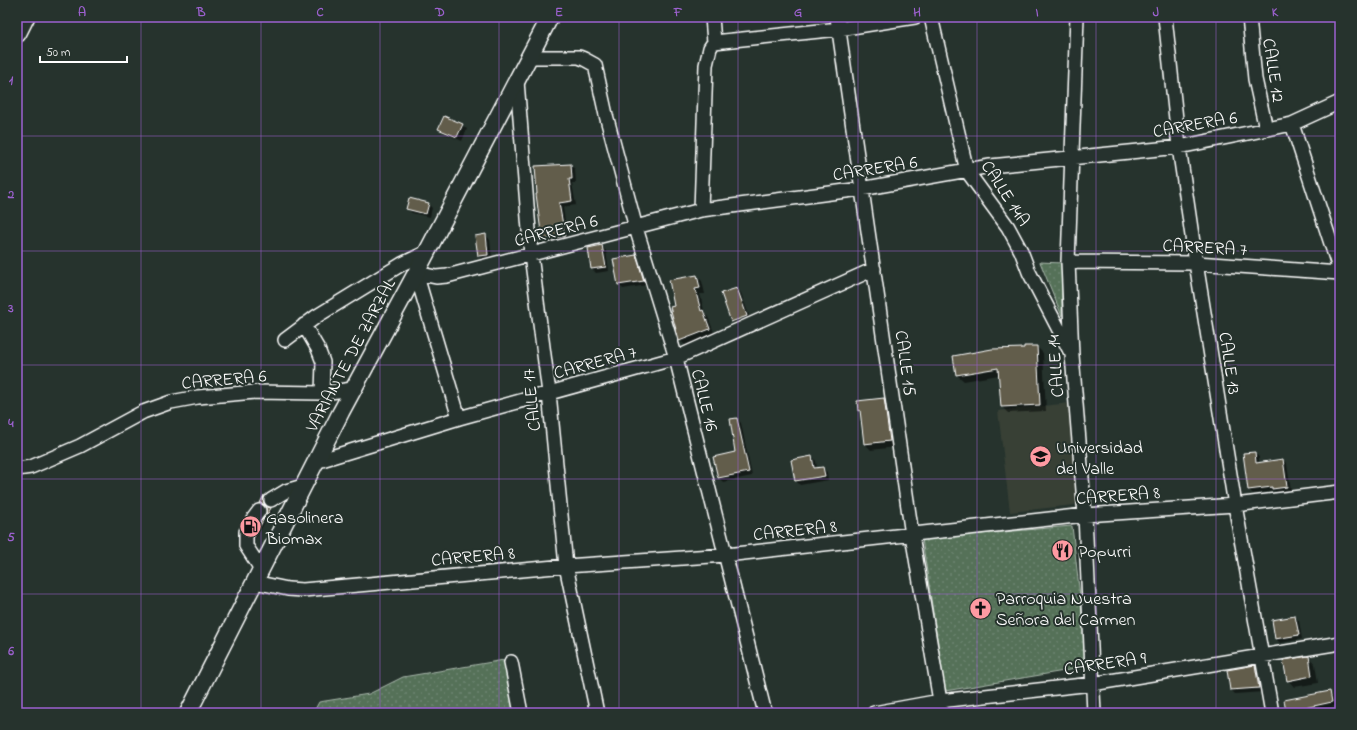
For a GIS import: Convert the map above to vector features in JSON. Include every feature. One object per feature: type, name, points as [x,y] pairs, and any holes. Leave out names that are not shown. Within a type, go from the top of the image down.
[{"type":"highway","points":[[17,33],[24,17]]},
{"type":"main road","name":"VARIANTE DE ZARZAL","points":[[189,713],[315,462],[517,81],[548,19]]},
{"type":"street","points":[[701,210],[706,65],[710,48],[714,42],[712,17]]},
{"type":"street","points":[[714,42],[838,23],[915,17]]},
{"type":"street","name":"CALLE 14A","points":[[931,17],[967,171],[1008,227],[1072,355]]},
{"type":"street","name":"CALLE 14","points":[[1077,17],[1068,262],[1072,355],[1085,515],[1094,713]]},
{"type":"street","name":"CALLE 13","points":[[1165,17],[1179,147],[1196,263],[1235,505],[1272,713]]},
{"type":"street","name":"CALLE 12","points":[[1248,17],[1255,79],[1266,129]]},
{"type":"street","name":"CALLE 15","points":[[838,23],[912,535],[941,707]]},
{"type":"street","name":"CALLE 16","points":[[529,57],[579,57],[595,65],[602,99],[636,228],[676,358],[765,713]]},
{"type":"street","name":"CALLE 17","points":[[517,81],[531,255],[549,393],[566,566],[597,713]]},
{"type":"street","name":"CARRERA 6","points":[[416,273],[436,277],[447,276],[701,210],[861,189],[990,166],[1072,159],[1179,147],[1292,124],[1340,102]]},
{"type":"street","name":"CALLE 12","points":[[1292,124],[1340,272]]},
{"type":"street","points":[[285,340],[304,325],[402,264],[427,252]]},
{"type":"street","name":"CARRERA 7","points":[[1068,262],[1196,263],[1340,272]]},
{"type":"street","name":"CARRERA 7","points":[[315,462],[459,418],[676,358],[874,269]]},
{"type":"street","points":[[416,273],[459,418]]},
{"type":"street","points":[[304,325],[318,349],[323,362],[322,393]]},
{"type":"street","name":"CARRERA 6","points":[[17,469],[32,467],[80,446],[143,412],[171,402],[198,397],[255,392],[322,393],[353,390]]},
{"type":"street","points":[[271,500],[286,491],[303,486]]},
{"type":"street","name":"CARRERA 8","points":[[257,575],[288,589],[303,590],[566,566],[726,555],[1085,515],[1235,505],[1340,492]]},
{"type":"street","points":[[246,532],[246,546],[257,575]]},
{"type":"street","name":"CARRERA 9","points":[[874,713],[941,707],[1092,684],[1340,643]]},
{"type":"street","points":[[511,662],[521,713]]},
{"type":"shaded area","name":"Universidad del Valle","points":[[1070,403],[1082,504],[1010,512],[998,411]]},
{"type":"green space","points":[[1040,262],[1062,263],[1062,316]]},
{"type":"green space","points":[[1072,526],[1088,667],[945,691],[922,539]]},
{"type":"green space","points":[[504,660],[514,713],[313,713],[319,702],[369,694],[403,677]]},
{"type":"building","points":[[444,116],[463,124],[457,137],[438,129]]},
{"type":"building","points":[[571,164],[572,179],[569,179],[572,201],[559,203],[565,236],[542,240],[536,194],[535,166]]},
{"type":"building","points":[[409,198],[429,203],[426,214],[406,209]]},
{"type":"building","points":[[486,234],[488,255],[478,256],[475,236]]},
{"type":"building","points":[[602,245],[606,267],[591,269],[588,248]]},
{"type":"building","points":[[636,255],[644,281],[618,285],[613,259]]},
{"type":"building","points":[[697,275],[700,288],[695,289],[701,311],[703,310],[710,329],[679,341],[670,307],[674,306],[669,280]]},
{"type":"building","points":[[737,288],[747,316],[731,322],[721,293]]},
{"type":"building","points":[[1024,346],[1037,346],[1040,405],[1001,407],[998,368],[956,375],[953,356],[992,349],[1024,348]]},
{"type":"building","points":[[884,398],[890,441],[864,444],[860,410],[858,411],[857,401]]},
{"type":"building","points":[[737,418],[749,472],[718,478],[713,457],[735,452],[730,419]]},
{"type":"building","points":[[1255,452],[1256,463],[1283,459],[1287,487],[1248,490],[1243,453]]},
{"type":"building","points":[[812,456],[814,468],[823,467],[825,476],[795,481],[791,460]]},
{"type":"building","points":[[264,495],[264,504],[271,508],[267,515],[266,508],[260,503]]},
{"type":"building","points":[[265,517],[254,537],[252,527],[256,526]]},
{"type":"building","points":[[1295,616],[1299,635],[1275,639],[1272,620]]},
{"type":"building","points":[[1309,656],[1312,676],[1287,681],[1283,660]]},
{"type":"building","points":[[1255,665],[1259,688],[1230,690],[1227,670]]},
{"type":"building","points":[[1330,691],[1332,702],[1286,712],[1284,700]]},
{"type":"place","name":"Universidad del Valle","points":[[1040,457]]},
{"type":"place","name":"Gasolinera Biomax","points":[[251,527]]},
{"type":"place","name":"Popurri","points":[[1062,551]]},
{"type":"place","name":"Parroquia Nuestra Señora del Carmen","points":[[981,608]]}]
